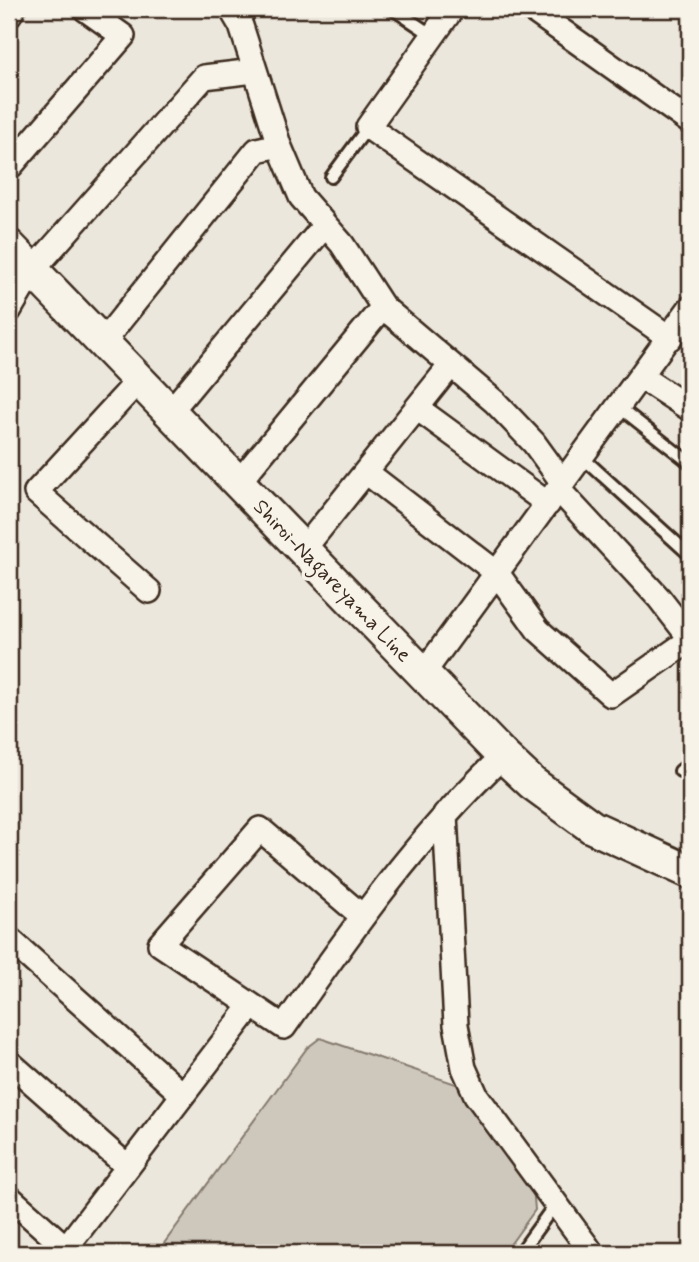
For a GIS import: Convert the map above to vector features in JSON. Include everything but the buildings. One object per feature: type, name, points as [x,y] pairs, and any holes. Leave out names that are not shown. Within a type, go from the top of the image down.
[{"type":"main road","name":"Shiroi-Nagareyama Line","points":[[9,246],[422,675],[532,783],[592,827],[690,872]]},
{"type":"street","points":[[9,15],[13,9]]},
{"type":"street","points":[[9,168],[123,36],[85,9]]},
{"type":"street","points":[[452,9],[368,127],[670,338]]},
{"type":"street","points":[[531,9],[690,122]]},
{"type":"street","points":[[241,15],[254,71],[297,191],[325,225],[383,307],[495,402],[534,443],[556,492]]},
{"type":"street","points":[[9,311],[33,270],[204,77],[254,71]]},
{"type":"street","points":[[102,343],[257,150],[279,145]]},
{"type":"street","points":[[170,412],[325,225]]},
{"type":"street","points":[[238,483],[383,307]]},
{"type":"street","points":[[422,675],[690,308]]},
{"type":"street","points":[[303,550],[451,365]]},
{"type":"street","points":[[641,377],[690,409]]},
{"type":"street","points":[[139,380],[36,492],[149,591]]},
{"type":"street","points":[[366,472],[497,573],[538,631],[611,695],[690,639],[659,598],[556,492],[417,408]]},
{"type":"street","points":[[362,915],[260,829],[160,944],[284,1027],[362,915],[445,814],[503,756]]},
{"type":"street","points":[[445,814],[456,1025],[464,1068],[476,1095],[592,1253]]},
{"type":"street","points":[[9,939],[183,1095]]},
{"type":"street","points":[[9,1197],[64,1250],[251,1006]]},
{"type":"street","points":[[9,1062],[128,1167]]},
{"type":"lane","points":[[393,9],[432,35]]},
{"type":"lane","points":[[331,177],[368,127]]},
{"type":"lane","points":[[619,407],[690,463]]},
{"type":"lane","points":[[582,457],[689,551]]},
{"type":"lane","points":[[680,771],[690,763]]},
{"type":"lane","points":[[520,1253],[556,1203]]},
{"type":"shaded area","points":[[320,1038],[459,1085],[533,1186],[535,1210],[504,1253],[157,1253],[307,1048]]}]
